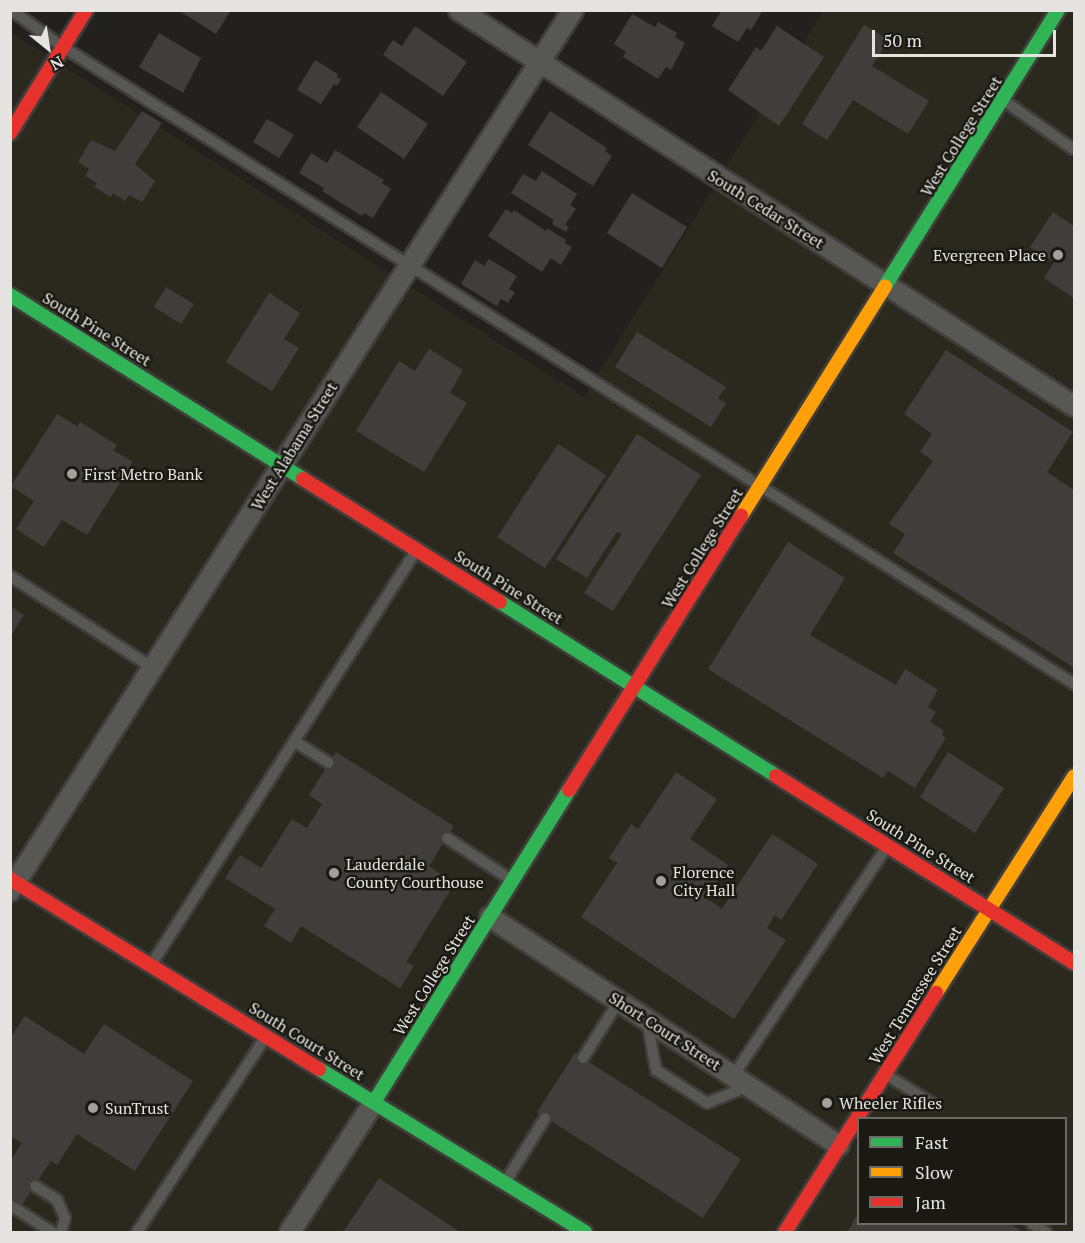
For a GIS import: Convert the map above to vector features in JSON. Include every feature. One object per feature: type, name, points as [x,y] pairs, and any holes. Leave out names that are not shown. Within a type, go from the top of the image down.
[{"type":"main road","points":[[10,133],[86,10]]},
{"type":"main road","name":"West College Street","points":[[374,1102],[1058,10]]},
{"type":"main road","name":"South Pine Street","points":[[10,295],[1074,963]]},
{"type":"main road","name":"West Tennessee Street","points":[[861,1117],[885,1073],[1074,776]]},
{"type":"main road","name":"South Court Street","points":[[12,884],[151,965],[585,1233]]},
{"type":"main road","name":"West Tennessee Street","points":[[785,1233],[839,1145],[857,1122]]},
{"type":"street","name":"South Cedar Street","points":[[459,10],[1074,406]]},
{"type":"street","name":"West Alabama Street","points":[[12,884],[153,668],[573,10]]},
{"type":"street","name":"Short Court Street","points":[[490,917],[839,1145]]},
{"type":"street","points":[[290,1233],[374,1102]]},
{"type":"lane","points":[[11,10],[63,47],[760,484],[1074,684]]},
{"type":"lane","points":[[1003,100],[1074,149]]},
{"type":"lane","points":[[151,965],[417,549]]},
{"type":"lane","points":[[10,576],[153,668]]},
{"type":"lane","points":[[294,741],[329,763]]},
{"type":"lane","points":[[447,838],[513,881]]},
{"type":"lane","points":[[733,1076],[888,845]]},
{"type":"lane","points":[[583,1058],[619,1001]]},
{"type":"lane","points":[[647,1020],[656,1070],[707,1103],[749,1086]]},
{"type":"lane","points":[[137,1233],[266,1036]]},
{"type":"lane","points":[[885,1073],[933,1104]]},
{"type":"lane","points":[[505,1183],[545,1118]]},
{"type":"lane","points":[[35,1186],[57,1200],[64,1218],[61,1233]]},
{"type":"lane","points":[[10,1205],[52,1233]]},
{"type":"shaded area","points":[[823,11],[1074,11],[1074,1232],[11,1232],[10,32],[584,397]]},
{"type":"building","points":[[178,10],[231,10],[216,34]]},
{"type":"building","points":[[722,10],[763,10],[751,30],[747,28],[738,42],[712,26]]},
{"type":"building","points":[[632,14],[655,27],[658,22],[677,33],[675,37],[685,43],[671,70],[666,67],[658,79],[623,57],[626,52],[614,44]]},
{"type":"building","points":[[864,25],[889,40],[872,66],[929,101],[908,134],[853,100],[827,140],[802,124]]},
{"type":"building","points":[[415,26],[467,62],[443,96],[383,55],[393,40],[402,46]]},
{"type":"building","points":[[777,26],[824,57],[779,126],[728,90],[756,47],[761,51]]},
{"type":"building","points":[[159,33],[201,58],[183,93],[139,67]]},
{"type":"building","points":[[315,60],[338,74],[337,77],[341,79],[337,86],[334,84],[321,104],[297,90]]},
{"type":"building","points":[[381,92],[428,124],[404,159],[357,127]]},
{"type":"building","points":[[142,111],[162,123],[135,164],[155,181],[142,202],[129,195],[125,201],[113,193],[111,197],[94,187],[97,183],[85,176],[89,169],[78,162],[91,140],[115,151]]},
{"type":"building","points":[[550,111],[607,148],[605,151],[612,156],[593,186],[528,145]]},
{"type":"building","points":[[267,119],[294,135],[279,158],[253,142]]},
{"type":"building","points":[[335,150],[384,180],[382,183],[391,189],[373,218],[364,213],[362,216],[322,191],[324,188],[299,173],[311,153],[327,163]]},
{"type":"building","points":[[542,171],[577,194],[570,205],[576,209],[565,225],[569,227],[566,232],[552,224],[554,220],[511,193],[523,174],[536,181]]},
{"type":"building","points":[[632,193],[687,227],[662,268],[607,233]]},
{"type":"building","points":[[506,209],[512,213],[514,210],[546,231],[547,228],[566,240],[565,243],[572,247],[561,265],[551,258],[542,272],[488,236]]},
{"type":"building","name":"Evergreen Place","points":[[1053,212],[1074,226],[1074,298],[1044,278],[1054,262],[1030,247]]},
{"type":"building","points":[[489,259],[517,276],[509,289],[515,292],[508,303],[501,299],[497,306],[461,284],[475,260],[484,266]]},
{"type":"building","points":[[166,287],[194,304],[181,324],[154,307]]},
{"type":"building","points":[[269,293],[300,313],[284,339],[299,348],[272,391],[226,362]]},
{"type":"building","points":[[637,332],[726,387],[718,398],[726,403],[711,427],[615,367]]},
{"type":"building","points":[[429,349],[463,370],[450,393],[467,403],[424,472],[356,431],[399,361],[415,371]]},
{"type":"building","points":[[946,350],[1073,432],[1047,472],[1074,490],[1073,667],[893,553],[905,534],[889,524],[933,461],[920,452],[932,434],[904,414]]},
{"type":"building","name":"First Metro Bank","points":[[57,414],[77,426],[80,422],[117,445],[113,450],[133,462],[87,535],[62,520],[44,547],[16,529],[34,501],[11,486]]},
{"type":"building","points":[[637,434],[701,475],[613,611],[584,593],[622,534],[617,532],[587,578],[556,559]]},
{"type":"building","points":[[558,444],[606,475],[545,568],[497,537]]},
{"type":"building","points":[[788,542],[845,578],[810,635],[896,685],[905,669],[938,690],[928,707],[936,712],[930,722],[944,731],[942,735],[946,738],[915,788],[888,771],[883,778],[708,669]]},
{"type":"building","points":[[10,606],[24,615],[10,637]]},
{"type":"building","name":"Lauderdale County Courthouse","points":[[336,752],[454,826],[429,866],[455,883],[406,962],[414,966],[400,988],[301,926],[291,943],[264,926],[275,909],[225,878],[240,855],[261,868],[292,819],[307,828],[322,804],[309,795]]},
{"type":"building","points":[[948,752],[1004,788],[975,833],[920,797]]},
{"type":"building","name":"Florence City Hall","points":[[676,772],[717,799],[690,839],[728,865],[706,898],[722,909],[772,834],[818,864],[781,920],[775,915],[767,928],[786,940],[734,1019],[581,917],[617,863],[609,858],[631,824],[638,829]]},
{"type":"building","name":"SunTrust","points":[[25,1016],[84,1054],[104,1024],[193,1081],[135,1171],[77,1134],[57,1165],[51,1161],[22,1205],[10,1197],[10,1161],[22,1143],[10,1136],[10,1038]]},
{"type":"building","points":[[575,1053],[741,1159],[703,1218],[537,1112]]},
{"type":"building","points":[[379,1178],[460,1232],[343,1232]]},
{"type":"building","points":[[857,1216],[857,1225],[1012,1225],[1024,1232],[847,1232]]},
{"type":"traffic: fast","points":[[885,286],[1058,10]]},
{"type":"traffic: fast","points":[[10,295],[303,479]]},
{"type":"traffic: fast","points":[[500,602],[776,776]]},
{"type":"traffic: fast","points":[[374,1102],[569,790]]},
{"type":"traffic: fast","points":[[319,1069],[585,1232]]},
{"type":"traffic: slow","points":[[741,516],[885,286]]},
{"type":"traffic: slow","points":[[936,993],[1074,776]]},
{"type":"traffic: jam","points":[[10,133],[86,10]]},
{"type":"traffic: jam","points":[[303,479],[500,602]]},
{"type":"traffic: jam","points":[[569,790],[741,516]]},
{"type":"traffic: jam","points":[[776,776],[1074,963]]},
{"type":"traffic: jam","points":[[10,879],[319,1069]]},
{"type":"traffic: jam","points":[[858,1117],[936,993]]},
{"type":"traffic: jam","points":[[785,1232],[857,1118]]},
{"type":"place","name":"Evergreen Place","points":[[1058,255]]},
{"type":"place","name":"First Metro Bank","points":[[72,474]]},
{"type":"place","name":"Lauderdale County Courthouse","points":[[334,873]]},
{"type":"place","name":"Florence City Hall","points":[[661,881]]},
{"type":"place","name":"Wheeler Rifles","points":[[827,1103]]},
{"type":"place","name":"SunTrust","points":[[93,1108]]}]
